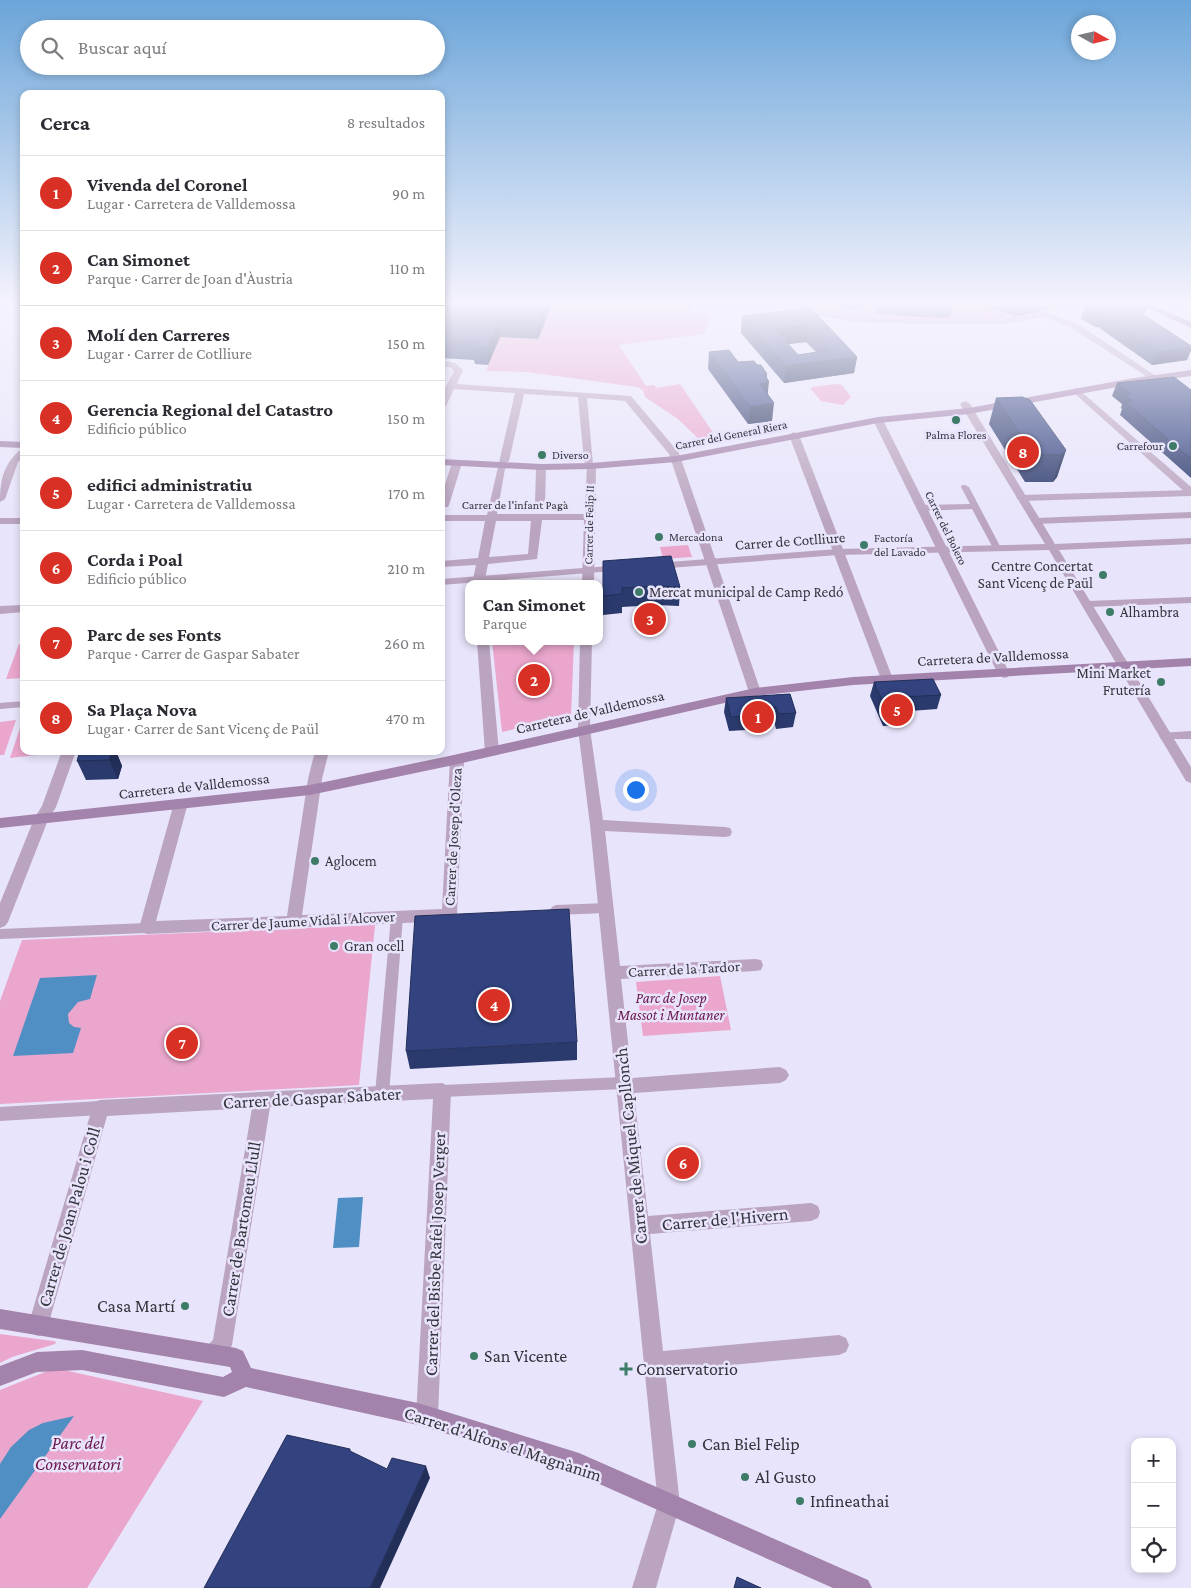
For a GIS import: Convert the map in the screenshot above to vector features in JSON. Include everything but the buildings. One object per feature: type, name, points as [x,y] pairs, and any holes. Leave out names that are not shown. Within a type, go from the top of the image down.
[{"type":"main road","name":"Carrer del General Riera","points":[[445,458],[540,466],[590,464],[675,456],[878,420],[1024,400],[1169,376]]},
{"type":"main road","name":"Carrer del General Riera","points":[[675,456],[873,416],[967,408]]},
{"type":"main road","points":[[0,444],[20,447]]},
{"type":"main road","points":[[0,452],[20,447]]},
{"type":"main road","name":"Carrer del General Riera","points":[[445,462],[590,464]]},
{"type":"main road","name":"Carretera de Valldemossa","points":[[0,823],[314,789],[457,760],[754,692],[887,679],[1004,674],[1191,662]]},
{"type":"main road","points":[[0,1320],[236,1358],[245,1377],[224,1387],[82,1360],[37,1362],[0,1376]]},
{"type":"main road","name":"Carrer d'Alfons el Magnànim","points":[[245,1377],[428,1418],[579,1464],[860,1588]]},
{"type":"street","points":[[445,397],[456,376]]},
{"type":"street","points":[[450,386],[628,398],[675,456],[754,692]]},
{"type":"street","points":[[478,580],[520,391]]},
{"type":"street","points":[[1077,391],[1191,492]]},
{"type":"street","name":"Carrer de Felip II","points":[[582,395],[590,464],[588,580]]},
{"type":"street","points":[[967,408],[1051,547],[1088,604],[1191,778]]},
{"type":"street","name":"Carrer del Bolero","points":[[878,420],[940,549],[1004,674]]},
{"type":"street","points":[[794,435],[887,679]]},
{"type":"street","points":[[0,499],[13,461],[20,450]]},
{"type":"street","points":[[445,501],[457,463]]},
{"type":"street","points":[[540,466],[540,505]]},
{"type":"street","points":[[965,487],[998,548]]},
{"type":"street","points":[[1022,498],[1191,492]]},
{"type":"street","points":[[920,508],[975,506]]},
{"type":"street","points":[[1035,521],[1191,515]]},
{"type":"street","name":"Carrer de l'infant Pagà","points":[[445,518],[589,518]]},
{"type":"street","points":[[445,564],[533,557],[537,518]]},
{"type":"street","points":[[0,521],[20,521]]},
{"type":"street","name":"Carrer de Cotlliure","points":[[498,580],[588,571],[838,552],[1051,547],[1191,541]]},
{"type":"street","name":"Carrer de Cotlliure","points":[[445,582],[465,582]]},
{"type":"street","points":[[1088,604],[1191,600]]},
{"type":"street","points":[[0,610],[20,608]]},
{"type":"street","points":[[483,645],[492,752]]},
{"type":"street","points":[[584,730],[586,645]]},
{"type":"street","points":[[0,706],[20,704]]},
{"type":"street","name":"Carrer de Miquel Capllonch","points":[[584,730],[597,825],[669,1504]]},
{"type":"street","points":[[1166,736],[1191,735]]},
{"type":"street","points":[[2,915],[41,819],[49,808],[68,755]]},
{"type":"street","points":[[294,921],[314,789],[321,755]]},
{"type":"street","name":"Carrer de Josep d'Oleza","points":[[454,915],[457,760]]},
{"type":"street","points":[[147,928],[181,804]]},
{"type":"street","points":[[597,825],[725,832]]},
{"type":"street","points":[[547,911],[606,908]]},
{"type":"street","name":"Carrer de Jaume Vidal i Alcover","points":[[0,934],[454,915]]},
{"type":"street","points":[[382,1094],[397,916]]},
{"type":"street","name":"Carrer de la Tardor","points":[[613,973],[755,965]]},
{"type":"street","points":[[625,1085],[780,1075]]},
{"type":"street","name":"Carrer de Gaspar Sabater","points":[[0,1114],[382,1094],[625,1085]]},
{"type":"street","name":"Carrer del Bisbe Rafel Josep Verger","points":[[428,1418],[442,1092]]},
{"type":"street","name":"Carrer de Bartomeu Llull","points":[[213,1354],[222,1345],[262,1101]]},
{"type":"street","name":"Carrer de Joan Palou i Coll","points":[[38,1326],[100,1108]]},
{"type":"street","name":"Carrer de l'Hivern","points":[[639,1226],[811,1212]]},
{"type":"street","points":[[654,1362],[839,1346]]},
{"type":"street","points":[[644,1588],[669,1504]]},
{"type":"green space","points":[[557,376],[639,376],[646,386],[654,385],[656,388],[680,384],[718,440],[703,443],[678,419],[645,397],[643,390],[637,387]]},
{"type":"green space","points":[[842,385],[851,397],[843,405],[821,401],[811,389],[812,387]]},
{"type":"green space","points":[[688,545],[692,557],[663,559],[660,547]]},
{"type":"green space","points":[[19,644],[20,644],[20,678],[6,679]]},
{"type":"green space","points":[[492,645],[574,645],[571,716],[502,732]]},
{"type":"green space","points":[[16,720],[4,755],[0,755],[0,722]]},
{"type":"green space","points":[[20,728],[20,755],[37,755],[10,758]]},
{"type":"green space","points":[[375,925],[359,1085],[0,1104],[0,1001],[22,940]]},
{"type":"green space","name":"Parc de Josep Massot i Muntaner","points":[[720,976],[731,1030],[643,1036],[636,982]]},
{"type":"green space","points":[[0,1334],[56,1342],[55,1344],[12,1357],[0,1363]]},
{"type":"green space","name":"Parc del Conservatori","points":[[55,1368],[203,1401],[87,1588],[0,1588],[0,1390]]},
{"type":"water","points":[[97,975],[90,999],[78,1002],[68,1014],[69,1023],[74,1027],[81,1028],[73,1053],[13,1056],[40,978]]},
{"type":"water","points":[[363,1197],[359,1247],[333,1248],[338,1198]]},
{"type":"water","points":[[74,1416],[0,1519],[0,1464],[11,1447],[29,1430],[43,1423]]},
{"type":"place","name":"Palma Flores","points":[[956,420]]},
{"type":"place","name":"Carrefour","points":[[1173,446]]},
{"type":"place","name":"Sa Plaça Nova","points":[[1023,452]]},
{"type":"place","name":"Diverso","points":[[542,455]]},
{"type":"place","name":"Mercadona","points":[[659,537]]},
{"type":"place","name":"Factoría del Lavado","points":[[864,545]]},
{"type":"place","name":"Centre Concertat Sant Vicenç de Paül","points":[[1103,575]]},
{"type":"place","name":"Mercat municipal de Camp Redó","points":[[639,592]]},
{"type":"place","name":"Alhambra","points":[[1110,612]]},
{"type":"place","name":"Molí den Carreres","points":[[650,619]]},
{"type":"place","name":"Can Simonet","points":[[534,680]]},
{"type":"place","name":"Mini Market Frutería","points":[[1161,682]]},
{"type":"place","name":"edifici administratiu","points":[[897,710]]},
{"type":"place","name":"Vivenda del Coronel","points":[[758,717]]},
{"type":"place","name":"Aglocem","points":[[315,861]]},
{"type":"place","name":"Gran ocell","points":[[334,946]]},
{"type":"place","name":"Gerencia Regional del Catastro","points":[[494,1005]]},
{"type":"place","name":"Parc de ses Fonts","points":[[182,1043]]},
{"type":"place","name":"Corda i Poal","points":[[683,1163]]},
{"type":"place","name":"Casa Martí","points":[[185,1306]]},
{"type":"place","name":"San Vicente","points":[[474,1356]]},
{"type":"place","name":"Conservatorio","points":[[626,1369]]},
{"type":"place","name":"Can Biel Felip","points":[[692,1444]]},
{"type":"place","name":"Al Gusto","points":[[745,1477]]},
{"type":"place","name":"Infineathai","points":[[800,1501]]}]
